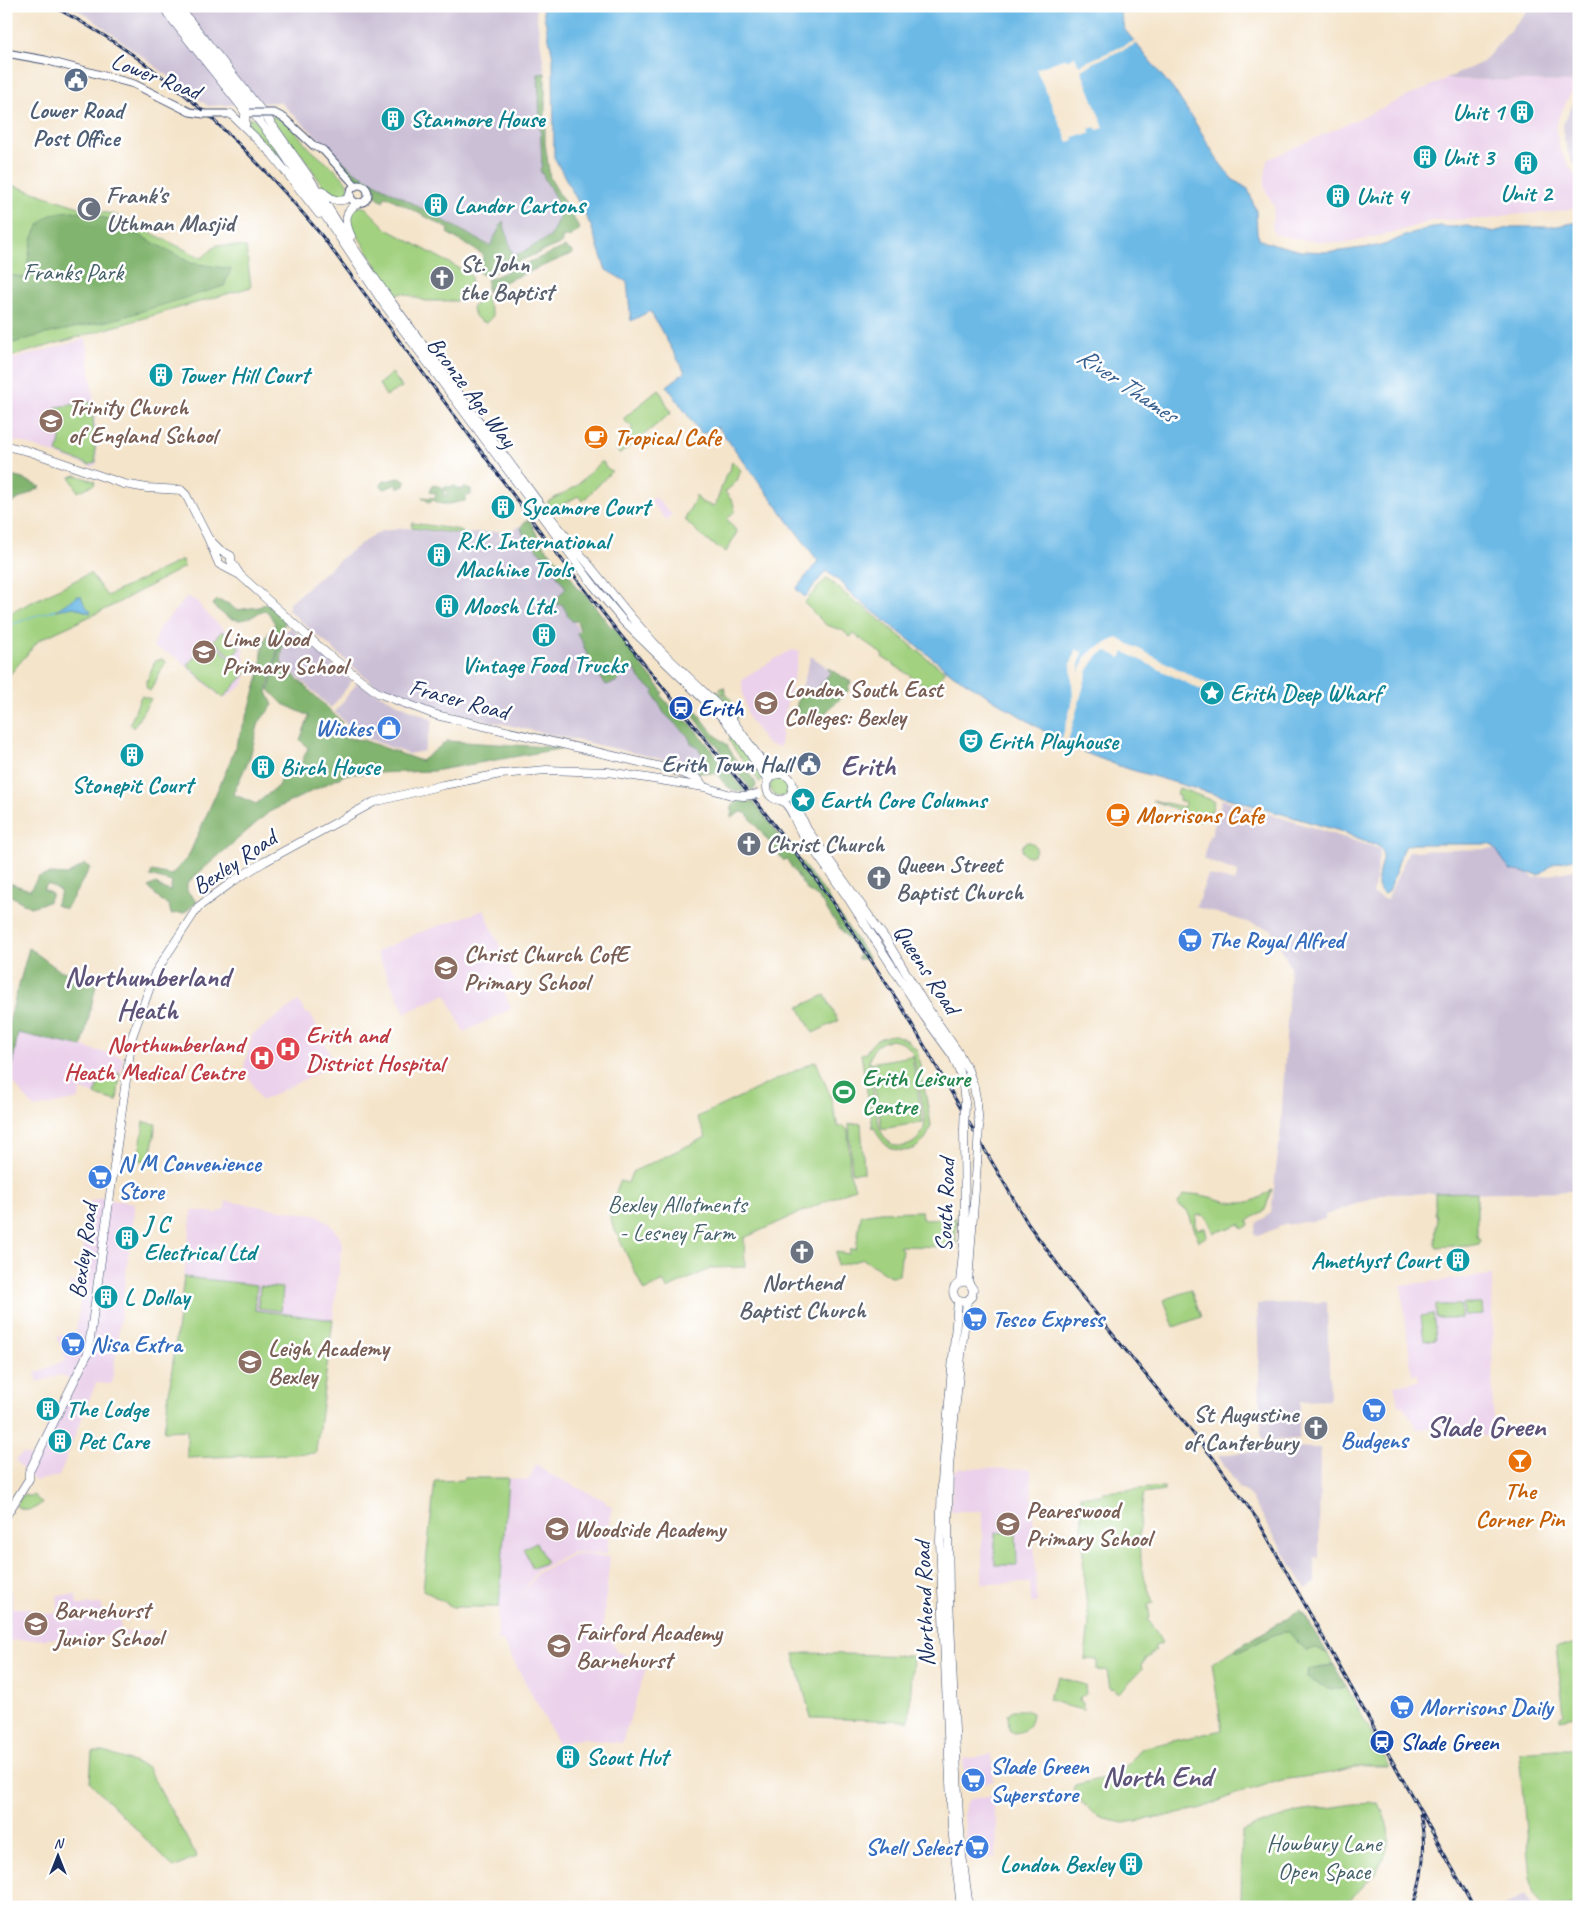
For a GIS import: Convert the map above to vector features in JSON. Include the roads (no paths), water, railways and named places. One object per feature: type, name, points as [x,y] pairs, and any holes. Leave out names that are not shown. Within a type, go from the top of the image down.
[{"type":"main road","points":[[164,6],[168,14],[247,113],[246,127]]},
{"type":"main road","name":"Bronze Age Way","points":[[170,6],[262,123],[384,304],[537,504]]},
{"type":"main road","name":"Bronze Age Way","points":[[178,6],[268,119],[309,177],[390,300],[544,514],[630,617],[738,730],[769,785]]},
{"type":"main road","name":"Lower Road","points":[[6,53],[45,60],[134,84],[190,112],[204,114],[269,113],[284,118],[314,146],[323,150],[356,186]]},
{"type":"main road","points":[[237,101],[229,114],[246,127],[272,154],[318,213],[336,231]]},
{"type":"main road","points":[[309,177],[327,197],[342,201],[350,195]]},
{"type":"main road","points":[[358,203],[353,201],[350,195],[351,189],[356,186],[363,187],[367,193],[366,198],[349,209],[346,220],[361,258]]},
{"type":"main road","name":"Fraser Road","points":[[6,446],[28,450],[124,484],[147,488],[181,490],[186,495],[218,558],[219,564],[228,564],[326,653],[354,676],[384,696],[436,715],[670,769],[698,779],[704,787]]},
{"type":"main road","name":"Fraser Road","points":[[208,538],[230,556],[228,564]]},
{"type":"main road","points":[[218,558],[224,552]]},
{"type":"main road","name":"Bexley Road","points":[[6,1516],[29,1479],[29,1472],[88,1353],[132,1037],[155,973],[198,907],[234,880],[311,835],[374,802],[405,793],[501,774],[537,770],[608,772],[704,787],[731,796],[758,794],[769,785]]},
{"type":"main road","points":[[780,774],[789,777],[792,782],[792,790],[789,796],[781,800],[772,798],[769,785],[780,774]]},
{"type":"main road","name":"Queens Road","points":[[792,790],[807,830],[887,941],[968,1070],[974,1087],[979,1126],[977,1163]]},
{"type":"main road","name":"Queens Road","points":[[781,800],[792,810],[800,832],[848,898],[920,1010],[953,1056],[962,1078],[964,1130]]},
{"type":"main road","name":"South Road","points":[[964,1130],[966,1180],[964,1282]]},
{"type":"main road","name":"South Road","points":[[964,1282],[977,1163]]},
{"type":"main road","name":"Northend Road","points":[[964,1282],[973,1289],[973,1293],[970,1299],[962,1301],[954,1297],[953,1291],[955,1286],[964,1282]]},
{"type":"main road","name":"Northend Road","points":[[961,1907],[952,1831],[940,1541],[942,1481],[962,1301]]},
{"type":"main road","name":"Northend Road","points":[[962,1301],[950,1465],[948,1532],[959,1818],[969,1907]]},
{"type":"water","name":"River Thames","points":[[542,6],[1118,6],[1125,30],[1176,93],[1216,158],[1232,179],[1248,189],[1256,211],[1257,233],[1259,238],[1265,242],[1301,251],[1333,252],[1384,245],[1412,233],[1439,226],[1467,226],[1493,232],[1512,227],[1551,227],[1579,222],[1579,858],[1555,863],[1539,875],[1510,870],[1494,847],[1489,844],[1413,844],[1406,846],[1402,851],[1390,889],[1387,893],[1383,894],[1378,886],[1378,875],[1383,853],[1381,848],[1376,845],[1340,831],[1122,767],[1070,747],[954,675],[847,591],[844,585],[826,571],[805,597],[796,589],[818,561],[718,427],[701,434],[667,386],[685,372],[650,311],[631,321],[627,282],[606,270],[591,226],[554,157],[553,57]]},
{"type":"water","points":[[81,596],[90,613],[74,607],[56,610]]},
{"type":"waterway","points":[[6,627],[56,610]]},
{"type":"railway","points":[[52,6],[129,52],[165,78],[232,137],[293,202],[322,236],[542,534],[829,896],[903,1009],[1028,1224],[1076,1289],[1214,1459],[1257,1519],[1474,1907]]},
{"type":"railway","points":[[1413,1907],[1423,1861],[1423,1837],[1420,1814]]},
{"type":"place","name":"Lower Road Post Office","points":[[76,80]]},
{"type":"place","name":"Unit 1","points":[[1522,112]]},
{"type":"place","name":"Stanmore House","points":[[393,119]]},
{"type":"place","name":"Unit 3","points":[[1425,157]]},
{"type":"place","name":"Unit 2","points":[[1526,163]]},
{"type":"place","name":"Unit 4","points":[[1338,196]]},
{"type":"place","name":"Landor Cartons","points":[[436,205]]},
{"type":"place","name":"Frank's Uthman Masjid","points":[[89,209]]},
{"type":"place","name":"St. John the Baptist","points":[[442,278]]},
{"type":"place","name":"Tower Hill Court","points":[[161,375]]},
{"type":"place","name":"Trinity Church of England School","points":[[51,421]]},
{"type":"place","name":"Tropical Cafe","points":[[596,437]]},
{"type":"place","name":"Sycamore Court","points":[[503,507]]},
{"type":"place","name":"R.K. International Machine Tools","points":[[439,555]]},
{"type":"place","name":"Moosh Ltd.","points":[[447,606]]},
{"type":"place","name":"Vintage Food Trucks","points":[[544,635]]},
{"type":"place","name":"Lime Wood Primary School","points":[[204,652]]},
{"type":"place","name":"Erith Deep Wharf","points":[[1212,693]]},
{"type":"place","name":"London South East Colleges: Bexley","points":[[766,703]]},
{"type":"place","name":"Erith","points":[[681,708]]},
{"type":"place","name":"Wickes","points":[[389,728]]},
{"type":"place","name":"Erith Playhouse","points":[[971,741]]},
{"type":"place","name":"Stonepit Court","points":[[132,755]]},
{"type":"place","name":"Erith Town Hall","points":[[809,764]]},
{"type":"place","name":"Birch House","points":[[263,767]]},
{"type":"place","name":"Earth Core Columns","points":[[803,800]]},
{"type":"place","name":"Morrisons Cafe","points":[[1118,815]]},
{"type":"place","name":"Christ Church","points":[[749,844]]},
{"type":"place","name":"Queen Street Baptist Church","points":[[879,878]]},
{"type":"place","name":"The Royal Alfred","points":[[1190,940]]},
{"type":"place","name":"Christ Church CofE Primary School","points":[[446,968]]},
{"type":"place","name":"Erith and District Hospital","points":[[288,1049]]},
{"type":"place","name":"Northumberland Heath Medical Centre","points":[[262,1058]]},
{"type":"place","name":"Erith Leisure Centre","points":[[844,1092]]},
{"type":"place","name":"N M Convenience Store","points":[[100,1177]]},
{"type":"place","name":"J C Electrical Ltd","points":[[127,1238]]},
{"type":"place","name":"Northend Baptist Church","points":[[802,1252]]},
{"type":"place","name":"Amethyst Court","points":[[1458,1260]]},
{"type":"place","name":"L Dollay","points":[[106,1297]]},
{"type":"place","name":"Tesco Express","points":[[975,1319]]},
{"type":"place","name":"Nisa Extra","points":[[73,1344]]},
{"type":"place","name":"Leigh Academy Bexley","points":[[250,1362]]},
{"type":"place","name":"The Lodge","points":[[48,1409]]},
{"type":"place","name":"Budgens","points":[[1374,1410]]},
{"type":"place","name":"St Augustine of Canterbury","points":[[1316,1428]]},
{"type":"place","name":"Pet Care","points":[[60,1441]]},
{"type":"place","name":"The Corner Pin","points":[[1520,1461]]},
{"type":"place","name":"Peareswood Primary School","points":[[1008,1524]]},
{"type":"place","name":"Woodside Academy","points":[[557,1529]]},
{"type":"place","name":"Barnehurst Junior School","points":[[36,1624]]},
{"type":"place","name":"Fairford Academy Barnehurst","points":[[559,1646]]},
{"type":"place","name":"Morrisons Daily","points":[[1402,1707]]},
{"type":"place","name":"Slade Green","points":[[1382,1742]]},
{"type":"place","name":"Scout Hut","points":[[568,1757]]},
{"type":"place","name":"Slade Green Superstore","points":[[973,1780]]},
{"type":"place","name":"Shell Select","points":[[977,1847]]},
{"type":"place","name":"London Bexley","points":[[1131,1864]]},
{"type":"district","name":"Erith","points":[[868,765]]},
{"type":"district","name":"Northumberland Heath","points":[[147,993]]},
{"type":"district","name":"Slade Green","points":[[1486,1426]]},
{"type":"district","name":"North End","points":[[1157,1776]]},
{"type":"park label","name":"Franks Park","points":[[73,272]]},
{"type":"park label","name":"Bexley Allotments - Lesney Farm","points":[[677,1218]]},
{"type":"park label","name":"Howbury Lane Open Space","points":[[1324,1857]]}]
